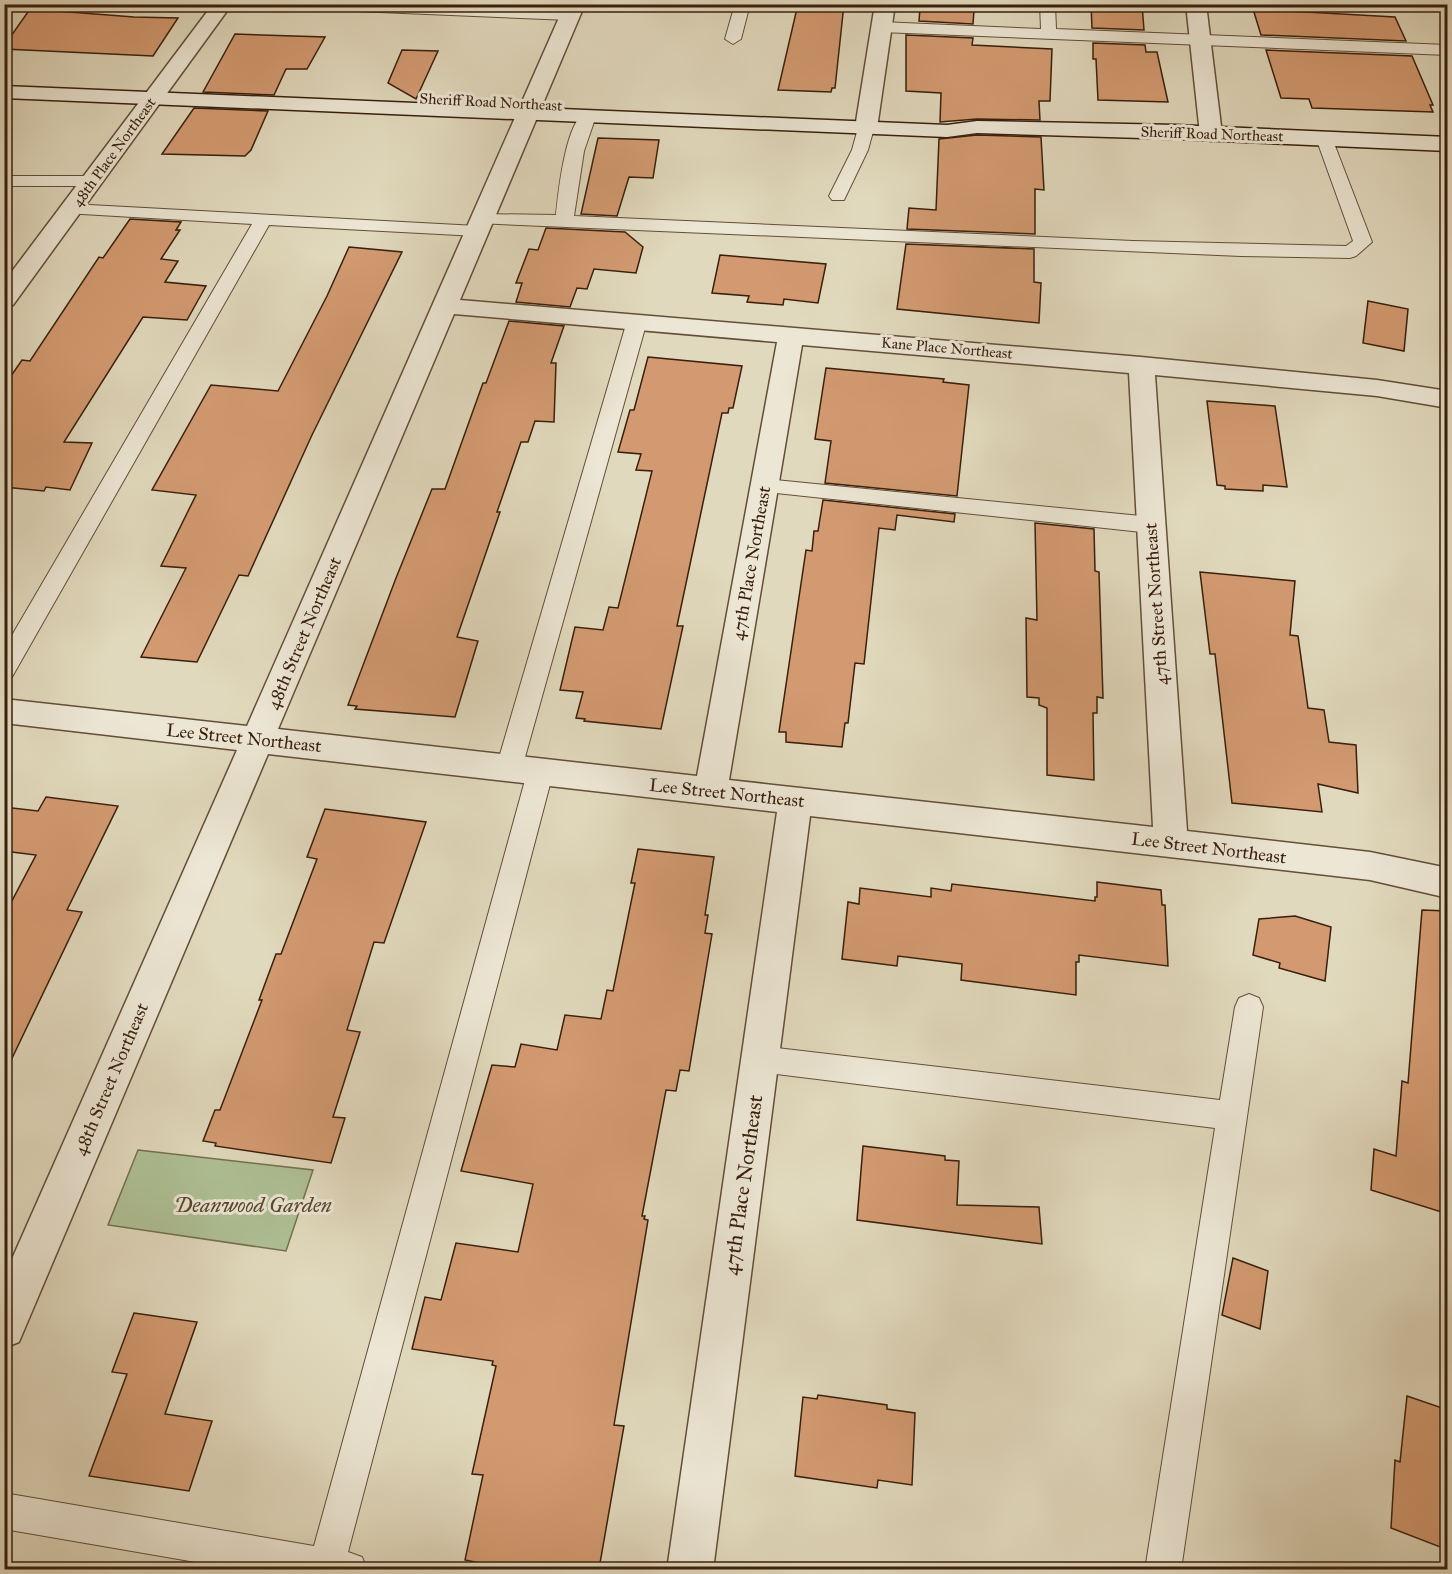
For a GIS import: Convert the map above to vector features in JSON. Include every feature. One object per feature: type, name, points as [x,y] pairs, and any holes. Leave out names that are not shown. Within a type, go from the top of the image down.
[{"type":"street","name":"48th Place Northeast","points":[[4,300],[223,4]]},
{"type":"street","points":[[867,122],[885,4]]},
{"type":"street","points":[[1196,4],[1212,134]]},
{"type":"street","name":"48th Street Northeast","points":[[4,1327],[572,10]]},
{"type":"street","name":"Sheriff Road Northeast","points":[[4,82],[158,91],[867,122],[947,131],[977,127],[1448,144]]},
{"type":"street","name":"Sheriff Road Northeast","points":[[4,92],[158,91]]},
{"type":"street","name":"Sheriff Road Northeast","points":[[529,108],[588,116],[867,122]]},
{"type":"street","name":"Kane Place Northeast","points":[[445,306],[1140,365],[1377,388],[1448,400]]},
{"type":"street","name":"47th Place Northeast","points":[[711,791],[792,335]]},
{"type":"street","name":"47th Street Northeast","points":[[1140,365],[1171,844]]},
{"type":"street","name":"Lee Street Northeast","points":[[4,711],[1370,866],[1448,883]]},
{"type":"street","name":"47th Place Northeast","points":[[690,1569],[795,801]]},
{"type":"lane","points":[[308,4],[572,10]]},
{"type":"lane","points":[[733,39],[743,4]]},
{"type":"lane","points":[[1047,4],[1049,33]]},
{"type":"lane","points":[[881,27],[1448,50]]},
{"type":"lane","points":[[565,220],[579,139],[582,126],[588,116]]},
{"type":"lane","points":[[838,196],[860,150],[867,122]]},
{"type":"lane","points":[[71,209],[263,220],[480,225],[565,220],[683,222],[1196,251],[1350,252],[1363,242],[1324,138]]},
{"type":"lane","points":[[4,181],[93,181]]},
{"type":"lane","points":[[4,671],[263,220]]},
{"type":"lane","points":[[509,768],[637,321]]},
{"type":"lane","points":[[765,486],[1151,525]]},
{"type":"lane","points":[[4,1511],[337,1568],[540,773]]},
{"type":"lane","points":[[1163,1569],[1249,1007]]},
{"type":"lane","points":[[760,1059],[1232,1116]]},
{"type":"green space","name":"Deanwood Garden","points":[[138,1150],[313,1170],[286,1251],[108,1225]]},
{"type":"building","points":[[798,4],[844,4],[835,88],[832,88],[831,92],[778,90]]},
{"type":"building","points":[[1091,4],[1142,4],[1144,30],[1092,28]]},
{"type":"building","points":[[920,8],[974,10],[973,24],[919,21]]},
{"type":"building","points":[[30,9],[178,18],[153,56],[4,49]]},
{"type":"building","points":[[1253,9],[1395,17],[1406,41],[1261,35]]},
{"type":"building","points":[[235,34],[325,37],[307,69],[286,69],[274,95],[203,92]]},
{"type":"building","points":[[906,35],[973,38],[972,45],[1052,49],[1050,101],[1039,101],[1040,120],[977,119],[940,122],[941,93],[906,91]]},
{"type":"building","points":[[1093,43],[1145,45],[1146,52],[1157,52],[1168,102],[1098,100]]},
{"type":"building","points":[[402,50],[438,51],[416,99],[388,83]]},
{"type":"building","points":[[1266,50],[1412,56],[1433,105],[1430,105],[1433,112],[1312,108],[1309,99],[1281,98]]},
{"type":"building","points":[[194,108],[268,111],[251,150],[245,156],[162,154]]},
{"type":"building","points":[[977,135],[1041,137],[1044,190],[1035,189],[1035,234],[907,229],[909,208],[936,210],[939,139]]},
{"type":"building","points":[[598,138],[659,140],[653,178],[629,177],[617,216],[581,214]]},
{"type":"building","points":[[130,219],[181,222],[176,230],[180,230],[161,259],[178,261],[165,282],[206,286],[187,320],[143,317],[64,442],[92,443],[70,490],[46,487],[44,491],[4,487],[4,386],[22,360],[30,361],[99,257],[103,258]]},
{"type":"building","points":[[546,228],[625,232],[643,247],[636,273],[594,269],[587,289],[577,288],[570,307],[516,302],[522,283],[516,283],[529,249],[538,250]]},
{"type":"building","points":[[906,244],[1034,249],[1034,282],[1041,283],[1039,323],[897,309]]},
{"type":"building","points":[[349,247],[402,252],[312,435],[248,576],[239,575],[197,662],[141,657],[186,568],[161,566],[196,495],[152,490],[211,385],[278,391],[327,296]]},
{"type":"building","points":[[720,255],[826,264],[818,303],[784,299],[783,305],[747,302],[749,296],[712,293]]},
{"type":"building","points":[[1368,301],[1408,309],[1404,351],[1363,343]]},
{"type":"building","points":[[509,321],[564,326],[551,363],[556,363],[554,422],[535,421],[528,442],[521,442],[497,512],[500,512],[457,637],[478,641],[455,717],[355,709],[357,706],[348,705],[396,578],[432,489],[445,489],[483,383],[486,383]]},
{"type":"building","points":[[648,357],[742,366],[733,408],[729,408],[728,413],[722,413],[677,626],[683,626],[661,729],[584,721],[585,719],[576,718],[583,692],[560,690],[575,627],[603,630],[609,607],[618,608],[652,471],[636,470],[641,454],[618,452],[630,410],[634,410]]},
{"type":"building","points":[[826,368],[944,379],[943,382],[969,385],[957,496],[825,483],[831,441],[815,439]]},
{"type":"building","points":[[1207,401],[1275,406],[1287,487],[1263,485],[1263,491],[1225,489],[1225,486],[1217,485]]},
{"type":"building","points":[[823,500],[955,514],[954,522],[897,515],[895,530],[879,528],[864,664],[855,663],[848,723],[845,723],[842,747],[786,742],[786,732],[779,732],[806,550],[812,551],[814,531],[818,531]]},
{"type":"building","points":[[1035,523],[1094,529],[1095,571],[1099,572],[1103,698],[1097,697],[1097,713],[1093,713],[1094,780],[1047,775],[1047,708],[1039,705],[1039,698],[1027,697],[1026,618],[1037,620]]},
{"type":"building","points":[[1200,572],[1295,581],[1290,635],[1298,636],[1308,708],[1324,710],[1329,742],[1356,745],[1358,793],[1318,784],[1322,812],[1232,803],[1215,654],[1210,654]]},
{"type":"building","points":[[46,797],[118,806],[67,910],[82,912],[4,1075],[4,916],[36,855],[4,851],[4,807],[38,811]]},
{"type":"building","points":[[325,809],[426,822],[384,943],[374,942],[347,1030],[360,1032],[333,1117],[345,1118],[331,1163],[215,1146],[216,1143],[203,1141],[215,1110],[220,1110],[262,1000],[259,1000],[276,954],[281,954],[317,859],[307,857]]},
{"type":"building","points":[[638,849],[714,857],[705,915],[708,915],[705,933],[712,934],[689,1071],[680,1070],[676,1091],[666,1090],[642,1216],[648,1220],[614,1425],[624,1426],[599,1569],[509,1569],[465,1560],[483,1475],[472,1474],[496,1366],[492,1365],[493,1361],[412,1349],[425,1297],[441,1300],[456,1243],[518,1252],[533,1184],[461,1171],[492,1065],[515,1067],[521,1044],[557,1050],[565,1015],[601,1019],[607,990],[613,991],[635,883],[631,883]]},
{"type":"building","points":[[1097,882],[1161,890],[1162,905],[1165,905],[1168,966],[1079,955],[1079,962],[1076,962],[1076,995],[961,980],[962,964],[898,956],[897,966],[842,959],[848,902],[859,904],[860,888],[931,897],[931,888],[951,891],[952,884],[1095,901]]},
{"type":"building","points":[[1422,910],[1448,911],[1448,1214],[1371,1190],[1374,1149],[1396,1156],[1402,1081],[1408,1083]]},
{"type":"building","points":[[1295,916],[1331,927],[1325,981],[1279,968],[1280,963],[1253,955],[1259,919]]},
{"type":"building","points":[[863,1146],[945,1156],[945,1160],[959,1161],[957,1205],[1039,1207],[1042,1244],[857,1220]]},
{"type":"building","points":[[1233,1258],[1268,1271],[1260,1329],[1222,1315]]},
{"type":"building","points":[[134,1313],[197,1322],[165,1414],[212,1421],[189,1491],[89,1476],[127,1374],[112,1372]]},
{"type":"building","points":[[818,1395],[887,1405],[887,1409],[915,1413],[912,1485],[878,1480],[877,1488],[795,1476],[803,1397],[817,1399]]},
{"type":"building","points":[[1407,1396],[1448,1410],[1448,1550],[1391,1528],[1395,1460],[1400,1462]]}]
